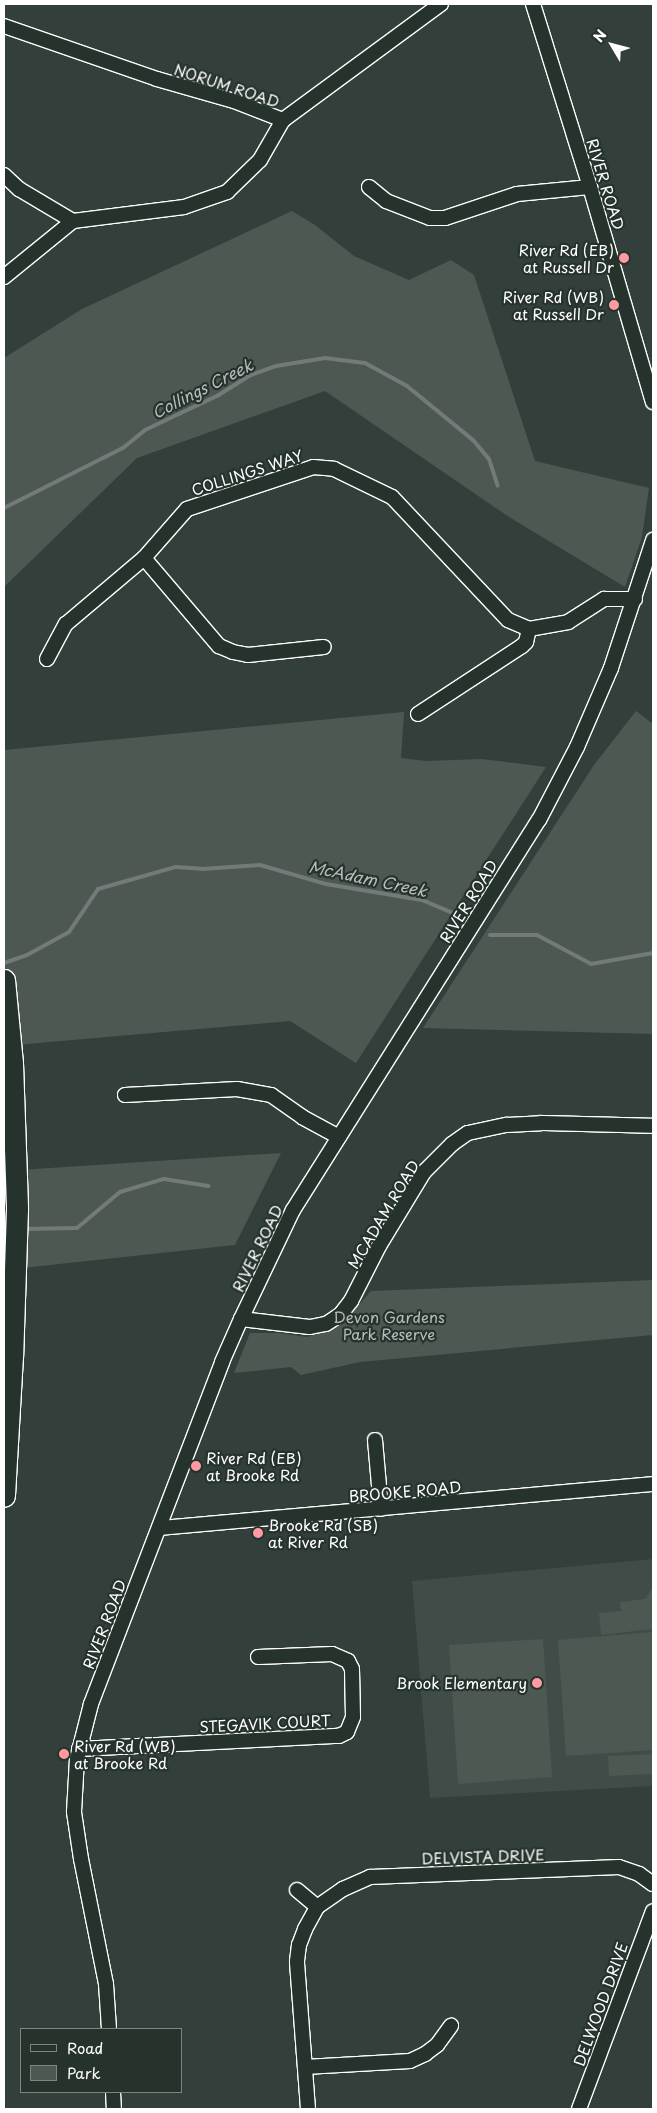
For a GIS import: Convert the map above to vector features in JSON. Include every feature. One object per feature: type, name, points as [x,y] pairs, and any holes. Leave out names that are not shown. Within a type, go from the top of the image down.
[{"type":"highway","points":[[4,980],[16,1126],[17,1210],[17,1244],[4,1496]]},
{"type":"street","name":"NORUM ROAD","points":[[4,26],[157,80],[234,101],[283,120],[440,4]]},
{"type":"street","name":"RIVER ROAD","points":[[536,5],[590,187],[650,377],[653,402]]},
{"type":"street","points":[[4,277],[73,221],[184,207],[227,192],[260,160],[283,120]]},
{"type":"street","points":[[4,175],[19,189],[73,221]]},
{"type":"street","points":[[369,187],[386,201],[430,218],[445,218],[517,194],[590,187]]},
{"type":"street","name":"COLLINGS WAY","points":[[47,659],[66,624],[144,558],[188,509],[313,467],[334,468],[392,497],[495,609],[508,620],[530,629]]},
{"type":"street","name":"RIVER ROAD","points":[[109,2028],[106,1984],[81,1859],[74,1812],[75,1774],[79,1749],[91,1704],[240,1318],[293,1210],[539,820],[577,747],[611,668],[653,540]]},
{"type":"street","points":[[144,558],[219,646],[233,652],[248,655],[324,646]]},
{"type":"street","points":[[418,714],[522,646],[526,642],[530,629],[568,622],[604,599],[635,599]]},
{"type":"street","points":[[125,1095],[237,1089],[271,1095],[302,1117],[339,1137]]},
{"type":"street","name":"MCADAM ROAD","points":[[240,1318],[310,1327],[326,1324],[340,1315],[351,1301],[379,1246],[424,1172],[452,1144],[468,1134],[507,1124],[653,1126]]},
{"type":"street","points":[[375,1440],[381,1509]]},
{"type":"street","name":"BROOKE ROAD","points":[[160,1528],[653,1484]]},
{"type":"street","name":"STEGAVIK COURT","points":[[79,1749],[339,1736],[346,1732],[353,1717],[352,1669],[348,1661],[332,1654],[258,1657]]},
{"type":"street","name":"DELVISTA DRIVE","points":[[308,2109],[297,1961],[305,1929],[317,1907],[343,1889],[370,1878],[620,1867],[639,1874],[653,1884]]},
{"type":"street","points":[[297,1890],[317,1907]]},
{"type":"street","name":"DELWOOD DRIVE","points":[[579,2109],[653,1911]]},
{"type":"street","points":[[305,2067],[410,2061],[425,2054],[437,2045],[451,2026]]},
{"type":"street","points":[[113,2093],[114,2109]]},
{"type":"shaded area","name":"Brook Elementary","points":[[653,1559],[653,1786],[430,1798],[412,1581]]},
{"type":"green space","points":[[292,211],[315,225],[354,256],[409,280],[451,260],[474,275],[535,461],[649,488],[642,537],[625,587],[509,517],[325,391],[137,458],[4,587],[4,358],[82,309]]},
{"type":"green space","points":[[636,711],[653,724],[653,1034],[423,1028],[594,765]]},
{"type":"green space","points":[[404,712],[401,758],[426,761],[482,759],[546,767],[356,1063],[290,1021],[4,1046],[4,750]]},
{"type":"green space","points":[[281,1153],[235,1245],[4,1270],[4,1171]]},
{"type":"green space","name":"Devon Gardens Park Reserve","points":[[653,1280],[653,1335],[360,1362],[301,1375],[291,1367],[234,1373],[250,1333],[279,1333],[307,1337],[341,1325],[371,1291]]},
{"type":"green space","points":[[653,1590],[653,1629],[601,1635],[599,1613],[621,1611],[620,1602],[645,1599]]},
{"type":"green space","points":[[653,1632],[653,1750],[566,1756],[558,1640]]},
{"type":"green space","points":[[543,1639],[552,1777],[458,1784],[449,1645]]},
{"type":"green space","points":[[653,1754],[653,1774],[609,1776],[608,1756]]},
{"type":"waterway","name":"Collings Creek","points":[[4,508],[123,448],[145,430],[217,396],[251,375],[276,366],[325,358],[365,363],[407,386],[473,440],[489,459],[498,486]]},
{"type":"waterway","name":"McAdam Creek","points":[[4,963],[27,955],[69,932],[98,889],[176,867],[202,869],[260,865],[326,884],[422,900],[460,916]]},
{"type":"waterway","name":"McAdam Creek","points":[[490,935],[537,935],[591,964],[653,953]]},
{"type":"waterway","points":[[23,1229],[77,1228],[120,1192],[164,1179],[208,1186]]},
{"type":"place","name":"River Rd (EB) at Russell Dr","points":[[624,258]]},
{"type":"place","name":"River Rd (WB) at Russell Dr","points":[[614,305]]},
{"type":"place","name":"River Rd (EB) at Brooke Rd","points":[[196,1466]]},
{"type":"place","name":"Brooke Rd (SB) at River Rd","points":[[258,1533]]},
{"type":"place","name":"Brook Elementary","points":[[537,1683]]},
{"type":"place","name":"River Rd (WB) at Brooke Rd","points":[[64,1754]]}]
